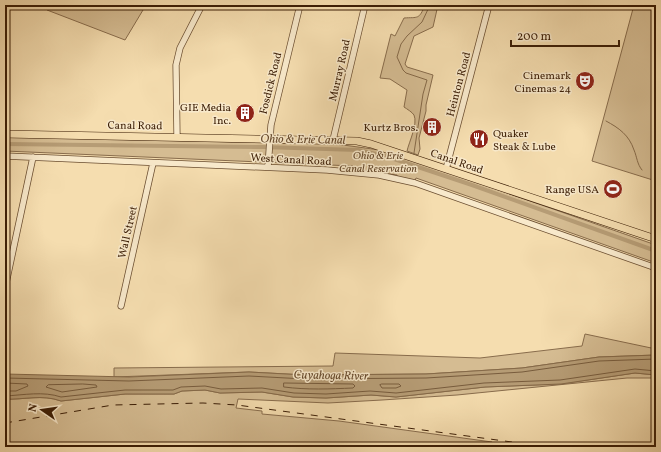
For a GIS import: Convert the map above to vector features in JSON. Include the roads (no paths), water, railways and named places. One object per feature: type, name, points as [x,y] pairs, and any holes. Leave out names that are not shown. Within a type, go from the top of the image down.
[{"type":"main road","name":"Canal Road","points":[[5,134],[177,136],[268,141],[357,141],[372,144],[656,239]]},
{"type":"street","points":[[177,136],[176,65],[180,48],[202,5]]},
{"type":"street","name":"Fosdick Road","points":[[268,167],[268,141],[300,5]]},
{"type":"street","name":"Murray Road","points":[[332,140],[365,5]]},
{"type":"street","name":"Heinton Road","points":[[446,169],[489,5]]},
{"type":"street","name":"West Canal Road","points":[[5,156],[362,172],[395,178],[435,190],[656,268]]},
{"type":"street","points":[[5,288],[33,157]]},
{"type":"street","name":"Wall Street","points":[[121,306],[153,163]]},
{"type":"water","name":"Cuyahoga River","points":[[656,355],[656,375],[635,373],[561,384],[485,387],[396,397],[371,395],[326,398],[293,397],[262,392],[220,393],[205,390],[182,391],[174,394],[125,394],[61,401],[47,398],[5,399],[5,374],[129,377],[249,372],[305,375],[426,374],[522,368],[599,357]]},
{"type":"waterway","points":[[414,153],[423,94],[427,80],[406,73],[397,57],[401,44],[422,22],[430,5]]},
{"type":"waterway","points":[[606,121],[619,129],[629,140],[642,170]]},
{"type":"waterway","name":"Ohio & Erie Canal","points":[[5,144],[263,147],[358,150],[385,156],[472,185],[656,251]]},
{"type":"railway","points":[[5,423],[113,405],[203,403],[237,405],[549,447]]},
{"type":"place","name":"Cinemark Cinemas 24","points":[[585,81]]},
{"type":"place","name":"GIE Media Inc.","points":[[245,113]]},
{"type":"place","name":"Kurtz Bros.","points":[[432,127]]},
{"type":"place","name":"Quaker Steak & Lube","points":[[479,139]]},
{"type":"place","name":"Range USA","points":[[613,189]]},
{"type":"park label","name":"Ohio & Erie Canal Reservation","points":[[378,161]]}]
